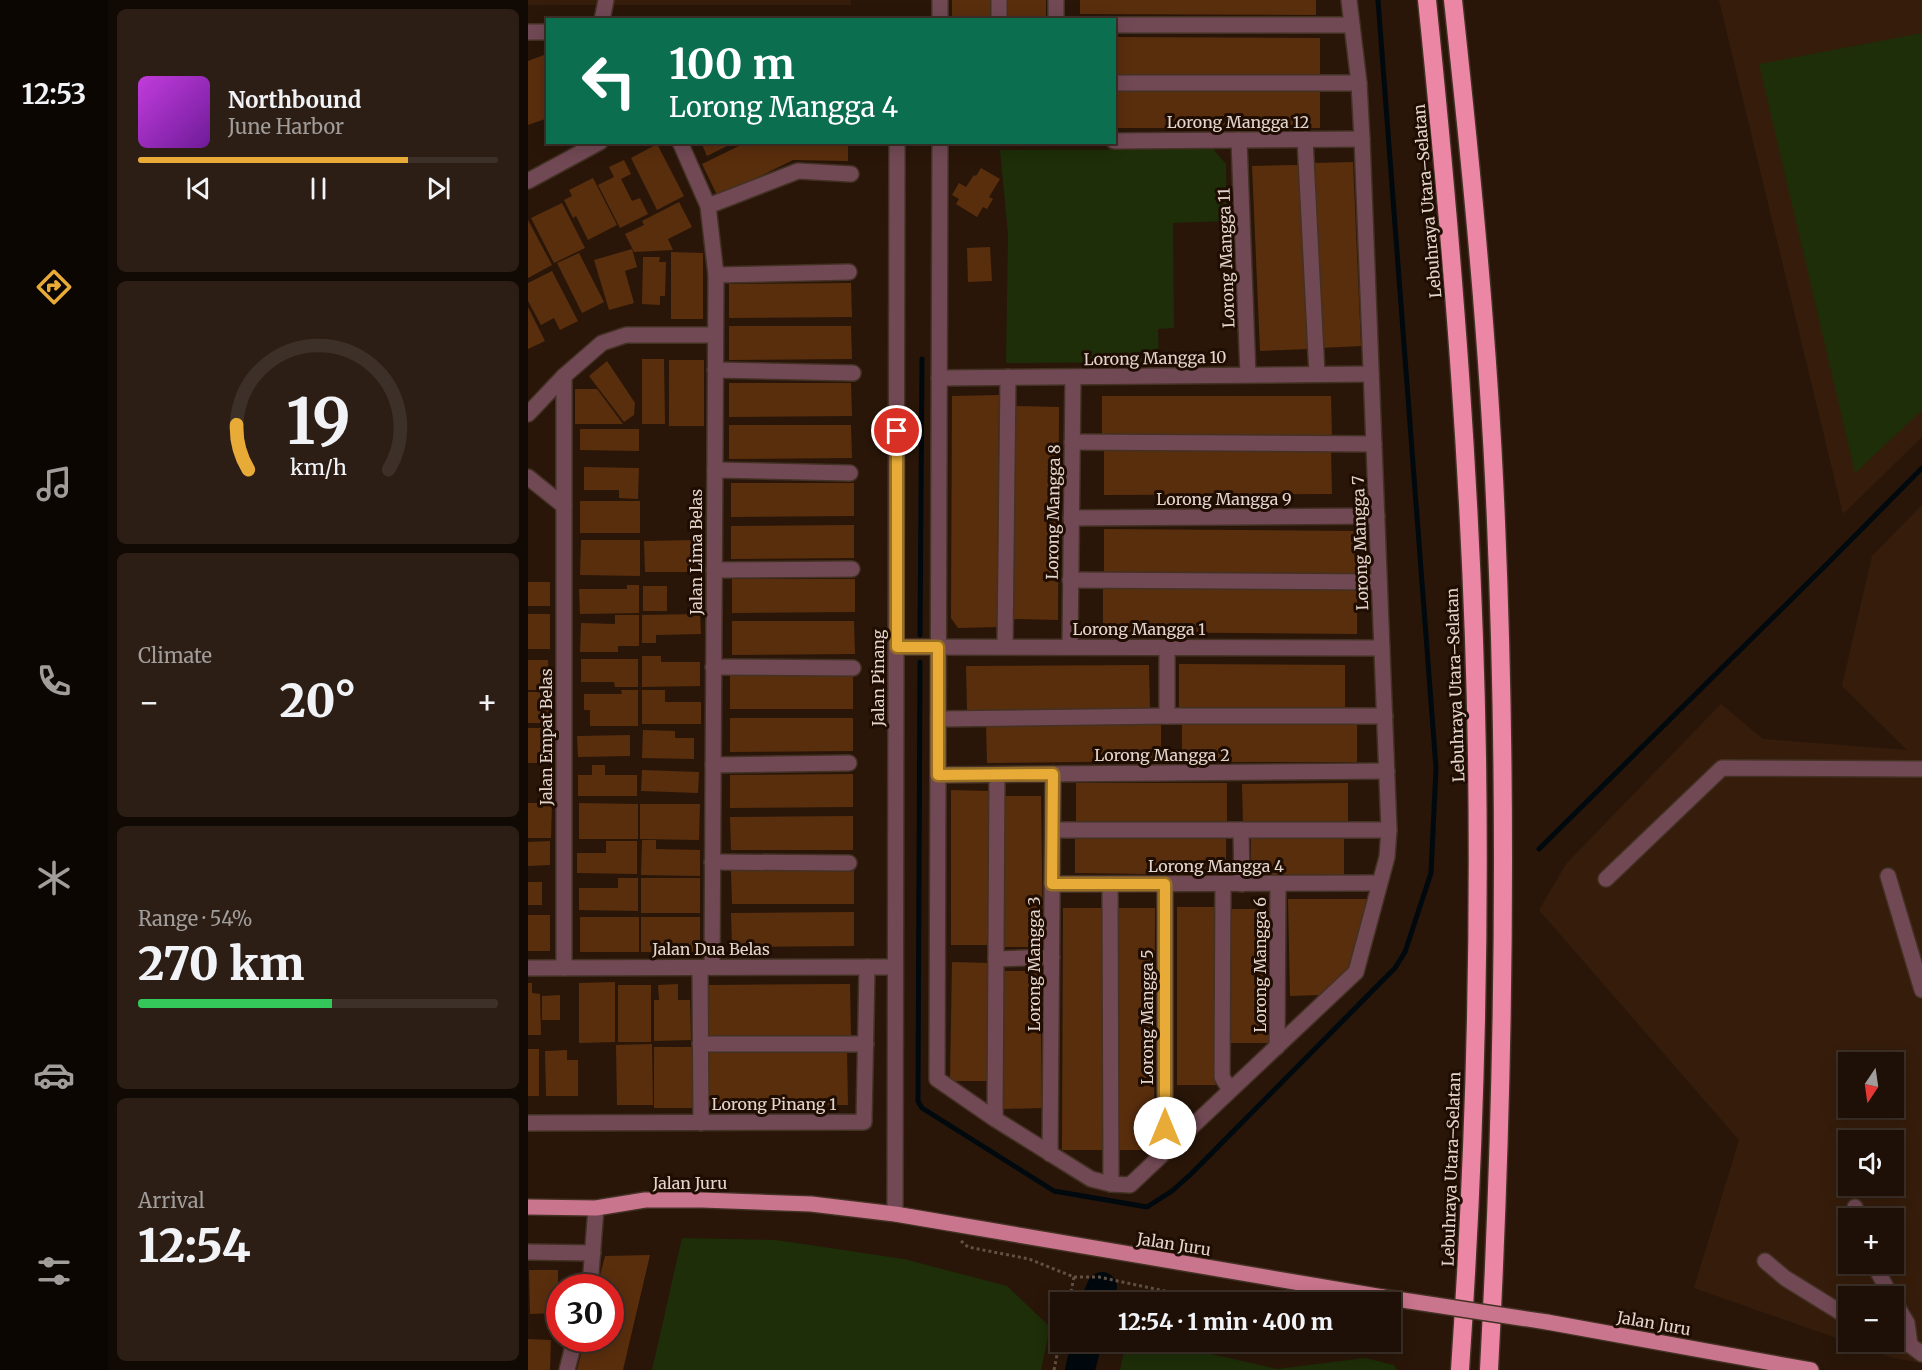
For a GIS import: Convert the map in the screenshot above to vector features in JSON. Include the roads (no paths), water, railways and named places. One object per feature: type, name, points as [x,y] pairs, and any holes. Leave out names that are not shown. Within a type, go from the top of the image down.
[{"type":"highway","name":"Lebuhraya Utara–Selatan","points":[[1427,0],[1452,256],[1460,366],[1470,524],[1477,754],[1476,1006],[1467,1270],[1460,1370]]},
{"type":"highway","points":[[1453,0],[1469,146],[1485,335],[1501,649],[1504,846],[1503,990],[1489,1370]]},
{"type":"main road","name":"Jalan Juru","points":[[528,1207],[596,1208],[645,1200],[702,1200],[811,1204],[895,1214],[1383,1297],[1547,1322],[1811,1370]]},
{"type":"street","points":[[602,18],[606,0]]},
{"type":"street","points":[[940,0],[940,18]]},
{"type":"street","points":[[999,0],[999,18]]},
{"type":"street","points":[[1056,0],[1056,18]]},
{"type":"street","name":"Lorong Mangga 7","points":[[1111,1184],[1130,1185],[1356,972],[1387,857],[1389,830],[1387,771],[1362,139],[1359,82],[1349,0]]},
{"type":"street","points":[[1116,25],[1352,25]]},
{"type":"street","points":[[528,32],[546,33]]},
{"type":"street","points":[[1116,83],[1359,82]]},
{"type":"street","points":[[1305,139],[1317,374]]},
{"type":"street","name":"Lorong Mangga 12","points":[[1116,141],[1362,139]]},
{"type":"street","name":"Lorong Mangga 11","points":[[1239,140],[1248,375]]},
{"type":"street","points":[[528,181],[596,144]]},
{"type":"street","name":"Jalan Lima Belas","points":[[681,144],[708,206],[716,275],[712,862],[700,1044],[701,1123]]},
{"type":"street","name":"Jalan Pinang","points":[[895,1214],[897,144]]},
{"type":"street","points":[[940,144],[937,1079],[995,1119],[1091,1179],[1111,1184],[1110,884]]},
{"type":"street","points":[[708,206],[798,171],[851,174]]},
{"type":"street","points":[[716,275],[849,272]]},
{"type":"street","points":[[528,414],[564,376],[602,343],[626,335],[715,335]]},
{"type":"street","points":[[715,370],[853,373]]},
{"type":"street","name":"Lorong Mangga 10","points":[[939,378],[1371,374]]},
{"type":"street","name":"Jalan Empat Belas","points":[[564,376],[564,968]]},
{"type":"street","points":[[1005,646],[1008,377]]},
{"type":"street","name":"Lorong Mangga 8","points":[[1070,647],[1073,377]]},
{"type":"street","points":[[1072,442],[1374,444]]},
{"type":"street","points":[[715,470],[850,473]]},
{"type":"street","points":[[528,477],[564,506]]},
{"type":"street","name":"Lorong Mangga 9","points":[[1071,518],[1377,516]]},
{"type":"street","points":[[714,570],[852,569]]},
{"type":"street","points":[[1070,579],[1379,582]]},
{"type":"street","name":"Lorong Mangga 1","points":[[897,647],[1382,648]]},
{"type":"street","points":[[1167,647],[1167,716]]},
{"type":"street","points":[[713,667],[853,668]]},
{"type":"street","points":[[938,719],[1385,716]]},
{"type":"street","points":[[713,765],[849,763]]},
{"type":"street","points":[[1606,879],[1722,768],[1922,769]]},
{"type":"street","name":"Lorong Mangga 2","points":[[938,775],[1387,771]]},
{"type":"street","name":"Lorong Mangga 3","points":[[1050,1154],[1053,774]]},
{"type":"street","points":[[995,1119],[997,775]]},
{"type":"street","points":[[1053,830],[1389,830]]},
{"type":"street","points":[[1241,830],[1242,884]]},
{"type":"street","points":[[712,862],[849,863]]},
{"type":"street","points":[[1888,876],[1922,990]]},
{"type":"street","name":"Lorong Mangga 4","points":[[1052,884],[1379,884]]},
{"type":"street","name":"Lorong Mangga 5","points":[[1165,884],[1165,1151]]},
{"type":"street","points":[[1223,884],[1222,1077],[1230,1090]]},
{"type":"street","name":"Lorong Mangga 6","points":[[1277,1047],[1278,884]]},
{"type":"street","points":[[996,959],[1052,957]]},
{"type":"street","name":"Lorong Pinang 1","points":[[528,1123],[864,1122],[867,967]]},
{"type":"street","name":"Jalan Dua Belas","points":[[528,968],[894,967]]},
{"type":"street","points":[[700,1044],[866,1044]]},
{"type":"street","points":[[590,1274],[596,1208]]},
{"type":"street","points":[[528,1252],[593,1253]]},
{"type":"street","points":[[1765,1261],[1785,1278],[1838,1311]]},
{"type":"street","points":[[1904,1318],[1916,1349]]},
{"type":"street","points":[[567,1370],[572,1352]]},
{"type":"waterway","points":[[920,662],[918,1101],[922,1108],[1054,1191],[1147,1207],[1172,1191],[1191,1174],[1395,968],[1405,952],[1431,873],[1436,768],[1378,0]]},
{"type":"waterway","points":[[920,635],[922,359]]},
{"type":"waterway","points":[[1539,849],[1922,468]]},
{"type":"waterway","points":[[1100,1292],[1102,1287]]},
{"type":"waterway","points":[[1080,1370],[1084,1352]]}]
